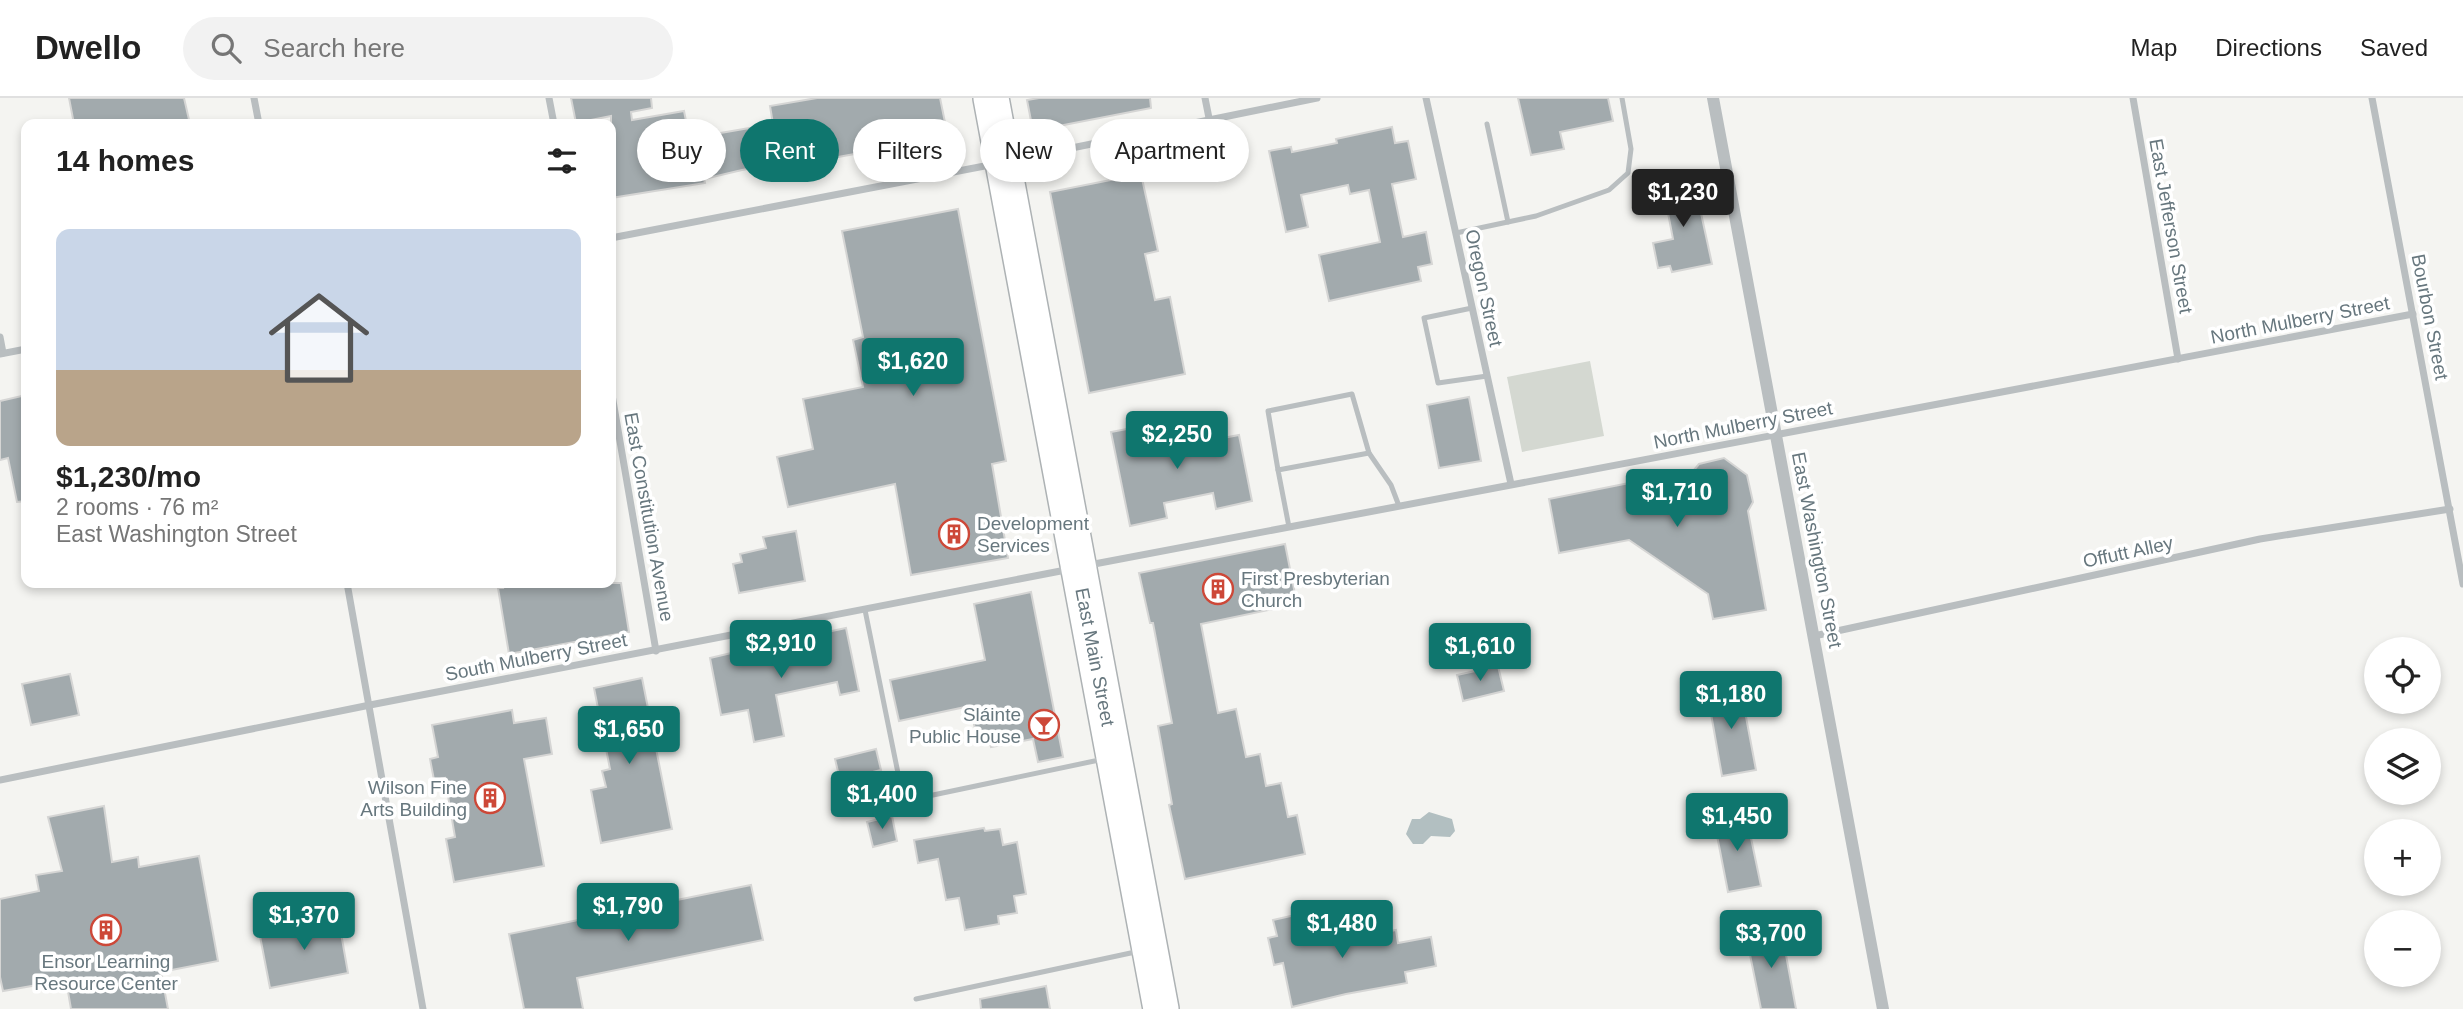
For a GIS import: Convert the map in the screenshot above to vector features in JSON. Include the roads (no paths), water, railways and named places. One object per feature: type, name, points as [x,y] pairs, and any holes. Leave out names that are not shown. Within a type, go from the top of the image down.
[{"type":"main road","name":"East Main Street","points":[[991,98],[995,119]]},
{"type":"main road","name":"East Main Street","points":[[1007,182],[1161,1009]]},
{"type":"street","points":[[254,98],[258,119]]},
{"type":"street","points":[[549,98],[553,119]]},
{"type":"street","points":[[1205,98],[1209,118]]},
{"type":"street","points":[[1076,146],[1317,98]]},
{"type":"street","name":"Oregon Street","points":[[1426,98],[1511,485]]},
{"type":"street","name":"East Washington Street","points":[[1713,98],[1883,1009]]},
{"type":"street","name":"East Jefferson Street","points":[[2133,98],[2178,359]]},
{"type":"street","name":"Bourbon Street","points":[[2372,98],[2463,584]]},
{"type":"street","points":[[616,237],[980,166]]},
{"type":"street","name":"North Mulberry Street","points":[[1078,567],[2413,314]]},
{"type":"street","points":[[0,337],[2,354],[21,350]]},
{"type":"street","name":"East Constitution Avenue","points":[[616,417],[656,651]]},
{"type":"street","name":"Offutt Alley","points":[[1814,636],[2260,540],[2450,509]]},
{"type":"street","name":"South Mulberry Street","points":[[0,780],[1078,567]]},
{"type":"street","points":[[348,588],[423,1009]]},
{"type":"lane","points":[[1456,233],[1536,216],[1609,190],[1628,173],[1631,149],[1622,98]]},
{"type":"lane","points":[[1487,124],[1508,222]]},
{"type":"lane","points":[[1472,308],[1424,318],[1438,383],[1487,376]]},
{"type":"lane","points":[[1289,527],[1268,411],[1352,394],[1369,453],[1391,485],[1399,506]]},
{"type":"lane","points":[[1278,470],[1369,453]]},
{"type":"lane","points":[[865,610],[900,783]]},
{"type":"lane","points":[[914,799],[1114,757]]},
{"type":"lane","points":[[916,999],[1150,949]]},
{"type":"place","name":"Development Services","points":[[954,534]]},
{"type":"place","name":"First Presbyterian Church","points":[[1218,589]]},
{"type":"place","name":"Sláinte Public House","points":[[1044,725]]},
{"type":"place","name":"Wilson Fine Arts Building","points":[[490,798]]},
{"type":"place","name":"Ensor Learning Resource Center","points":[[106,930]]}]
